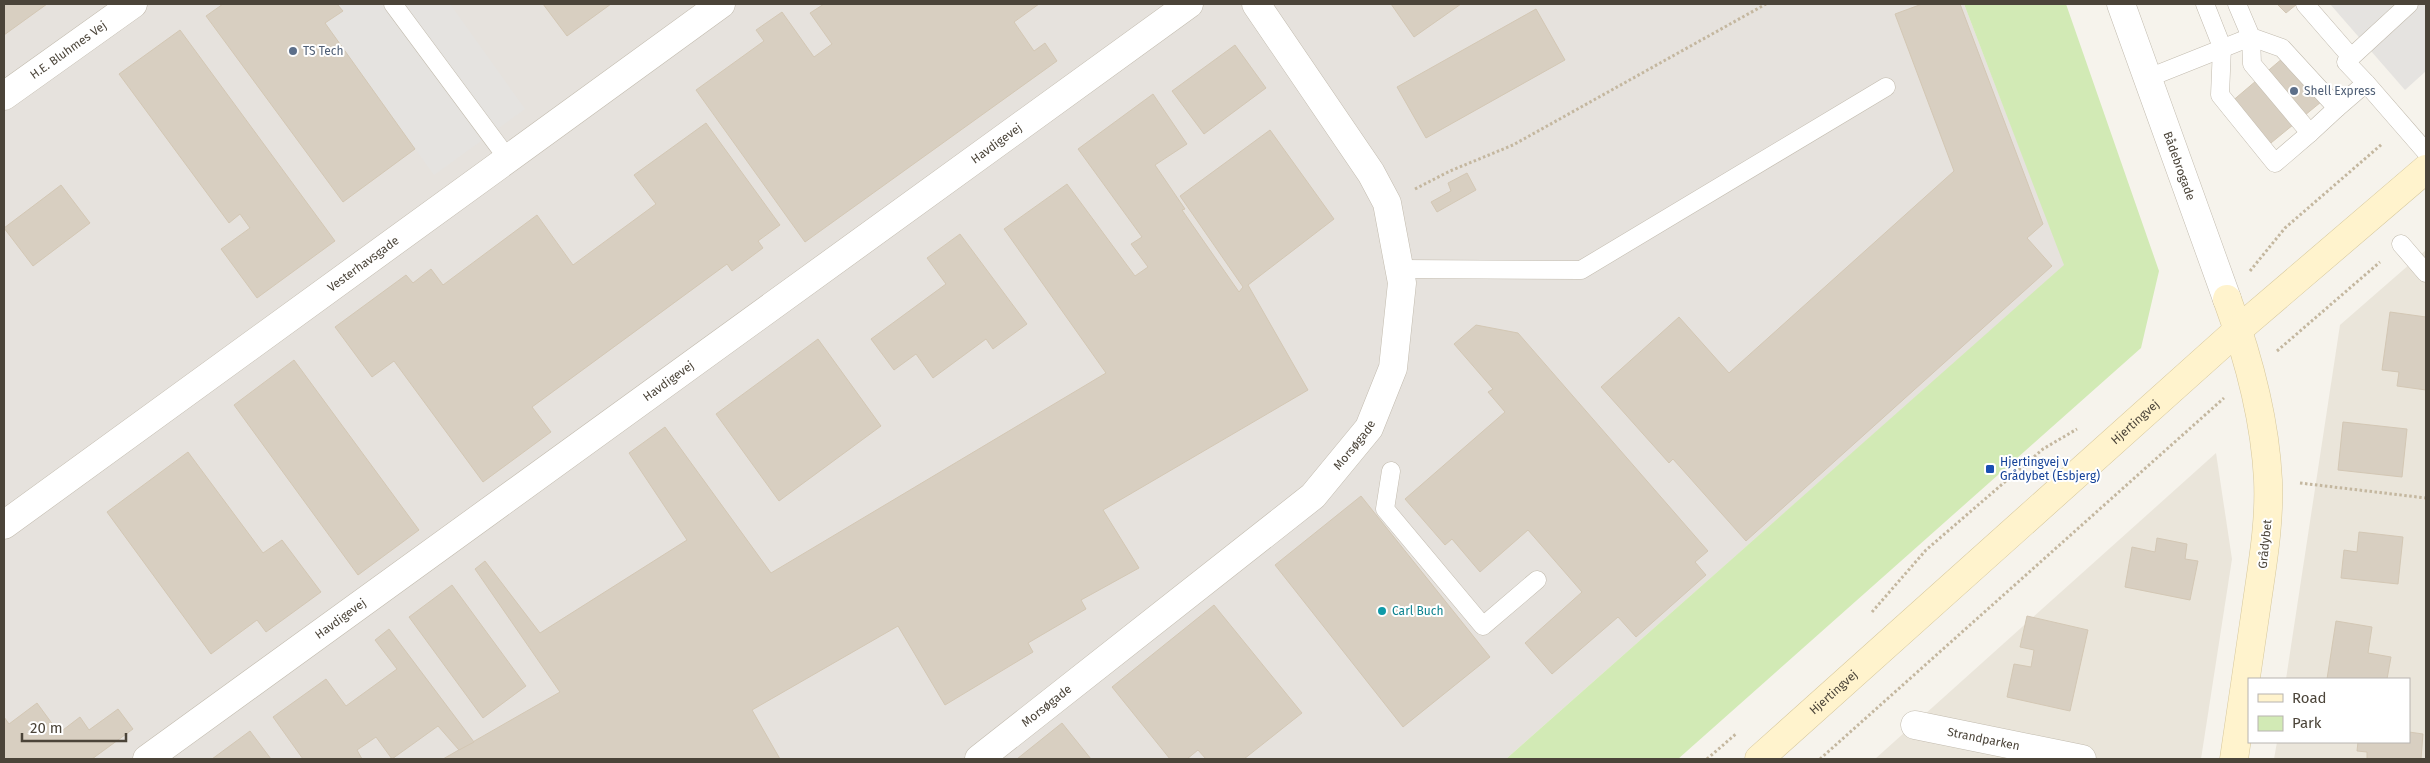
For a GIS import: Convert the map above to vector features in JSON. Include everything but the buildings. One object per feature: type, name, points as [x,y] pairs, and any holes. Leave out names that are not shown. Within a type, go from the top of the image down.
[{"type":"main road","name":"Hjertingvej","points":[[1759,759],[2239,329],[2426,169]]},
{"type":"main road","name":"Bådebrogade","points":[[2227,299],[2239,329]]},
{"type":"main road","name":"Grådybet","points":[[2234,759],[2267,536],[2268,478],[2258,408],[2239,329]]},
{"type":"street","name":"H.E. Bluhmes Vej","points":[[4,96],[133,4]]},
{"type":"street","name":"Vesterhavsgade","points":[[4,524],[721,4]]},
{"type":"street","name":"Havdigevej","points":[[147,759],[1189,4]]},
{"type":"street","name":"Morsøgade","points":[[979,759],[1313,496],[1369,428],[1393,368],[1402,283],[1387,203],[1370,173],[1256,4]]},
{"type":"street","name":"Bådebrogade","points":[[2121,4],[2227,299]]},
{"type":"street","name":"Strandparken","points":[[1915,725],[2082,759]]},
{"type":"lane","points":[[394,4],[508,159]]},
{"type":"lane","points":[[2205,4],[2222,47],[2220,95],[2275,163],[2366,83]]},
{"type":"lane","points":[[2237,4],[2251,38],[2252,64],[2310,132]]},
{"type":"lane","points":[[2305,4],[2352,57]]},
{"type":"lane","points":[[2409,4],[2346,62],[2426,152]]},
{"type":"lane","points":[[2148,78],[2222,47],[2251,38],[2282,48],[2337,108]]},
{"type":"lane","points":[[1400,269],[1581,270],[1886,86]]},
{"type":"lane","points":[[2401,244],[2426,273]]},
{"type":"lane","points":[[1391,472],[1385,509],[1483,626],[1537,580]]},
{"type":"path","points":[[1387,203],[1450,171],[1513,145],[1766,4]]},
{"type":"path","points":[[2227,299],[2285,228],[2403,126]]},
{"type":"path","points":[[1820,759],[2250,374],[2401,244]]},
{"type":"path","points":[[2268,478],[2426,498]]},
{"type":"shaded area","points":[[4,4],[1964,4],[2065,265],[1506,759],[4,759]]},
{"type":"shaded area","points":[[337,4],[450,4],[525,109],[434,175],[325,23],[342,11]]},
{"type":"shaded area","points":[[2330,4],[2426,4],[2426,71],[2405,90]]},
{"type":"shaded area","points":[[2426,250],[2426,759],[2274,759],[2277,743],[2410,743],[2410,678],[2286,678],[2340,325]]},
{"type":"shaded area","points":[[2216,453],[2232,559],[2201,759],[1875,759]]},
{"type":"green space","points":[[1964,4],[2066,4],[2159,271],[2141,348],[1678,759],[1506,759],[2064,265]]},
{"type":"place","name":"TS Tech","points":[[293,51]]},
{"type":"place","name":"Shell Express","points":[[2294,91]]},
{"type":"place","name":"Hjertingvej v Grådybet (Esbjerg)","points":[[1990,469]]},
{"type":"place","name":"Carl Buch","points":[[1382,611]]}]
